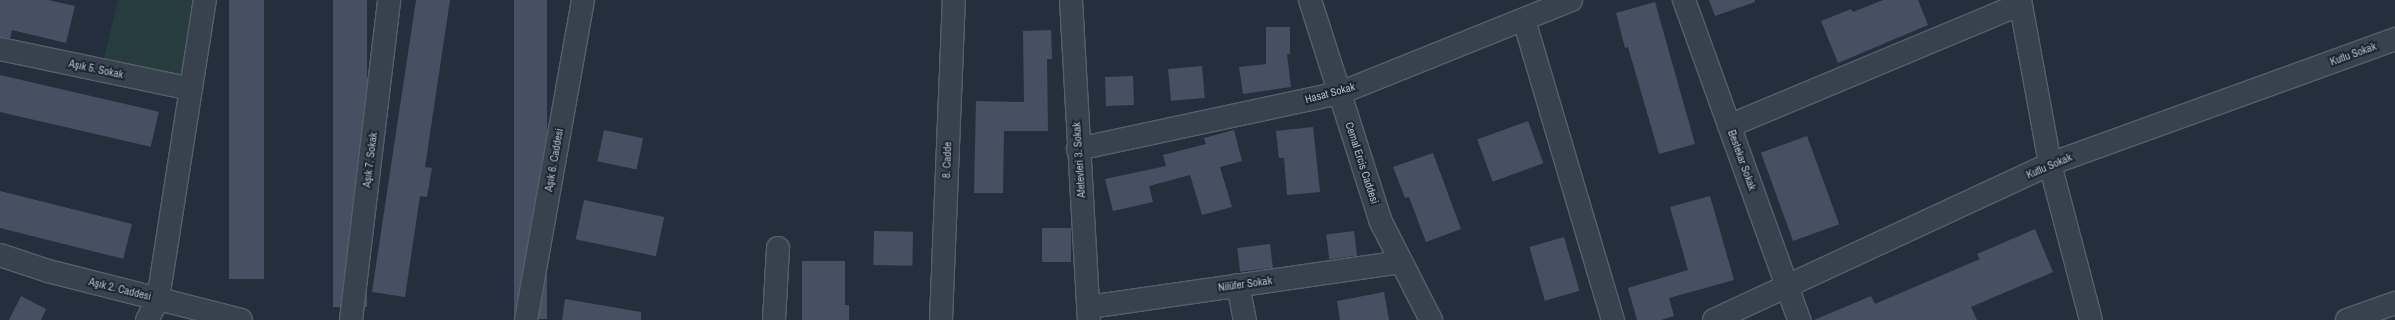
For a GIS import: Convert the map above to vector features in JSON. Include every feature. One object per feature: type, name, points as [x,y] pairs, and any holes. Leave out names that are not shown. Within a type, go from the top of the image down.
[{"type":"street","points":[[147,320],[158,299],[205,0]]},
{"type":"street","name":"Aşık 7. Sokak","points":[[351,320],[389,0]]},
{"type":"street","name":"Aşık 6. Caddesi","points":[[526,320],[583,0]]},
{"type":"street","name":"8. Cadde","points":[[941,320],[954,0]]},
{"type":"street","name":"Afetevleri 3. Sokak","points":[[1071,0],[1078,149],[1089,313]]},
{"type":"street","name":"Cemal Ercis Caddesi","points":[[1310,0],[1381,222],[1430,320]]},
{"type":"street","name":"Hasat Sokak","points":[[1078,149],[1340,93],[1571,0]]},
{"type":"street","name":"Bestekar Sokak","points":[[1684,0],[1799,320]]},
{"type":"street","points":[[1730,126],[2020,2],[2050,164],[2091,320]]},
{"type":"street","points":[[1524,20],[1613,320]]},
{"type":"street","name":"Kutlu Sokak","points":[[1714,320],[1788,287],[2050,164],[2395,39]]},
{"type":"street","name":"Aşık 5. Sokak","points":[[0,49],[191,89]]},
{"type":"street","points":[[774,320],[778,248]]},
{"type":"street","name":"Aşık 2. Caddesi","points":[[0,255],[48,271],[241,320]]},
{"type":"street","name":"Nilüfer Sokak","points":[[1089,313],[1238,285],[1401,262]]},
{"type":"street","points":[[1238,285],[1245,320]]},
{"type":"street","points":[[2347,320],[2395,303]]},
{"type":"green space","points":[[118,0],[213,0],[194,93],[101,70]]},
{"type":"building","points":[[0,0],[48,0],[75,6],[66,43],[12,30],[10,38],[0,37]]},
{"type":"building","points":[[229,0],[264,0],[264,279],[229,279]]},
{"type":"building","points":[[333,0],[367,0],[367,307],[333,307]]},
{"type":"building","points":[[416,0],[450,0],[425,167],[432,168],[427,197],[420,196],[405,297],[372,292]]},
{"type":"building","points":[[514,0],[547,0],[547,319],[514,319]]},
{"type":"building","points":[[1709,0],[1755,0],[1755,2],[1715,16]]},
{"type":"building","points":[[1883,0],[1918,0],[1928,25],[1838,63],[1821,21],[1851,9],[1853,12]]},
{"type":"building","points":[[1655,2],[1695,144],[1659,154],[1628,47],[1625,48],[1616,13]]},
{"type":"building","points":[[1266,27],[1290,27],[1290,54],[1287,54],[1291,87],[1243,94],[1239,67],[1266,64]]},
{"type":"building","points":[[1051,30],[1052,59],[1047,59],[1048,131],[1004,131],[1003,193],[974,193],[976,101],[1024,102],[1023,31]]},
{"type":"building","points":[[1202,66],[1205,98],[1171,101],[1168,69]]},
{"type":"building","points":[[0,75],[159,112],[151,147],[0,112]]},
{"type":"building","points":[[1133,76],[1134,105],[1106,106],[1105,77]]},
{"type":"building","points":[[1528,121],[1543,163],[1493,182],[1477,139]]},
{"type":"building","points":[[1313,127],[1320,192],[1287,195],[1284,158],[1279,158],[1276,131]]},
{"type":"building","points":[[604,130],[643,138],[636,170],[597,161]]},
{"type":"building","points":[[1234,130],[1242,161],[1220,167],[1232,207],[1202,215],[1190,175],[1149,186],[1153,202],[1113,211],[1105,179],[1166,166],[1163,155],[1206,144],[1204,138]]},
{"type":"building","points":[[1807,136],[1839,224],[1793,241],[1761,153]]},
{"type":"building","points":[[1433,153],[1461,229],[1426,242],[1409,197],[1405,198],[1393,167]]},
{"type":"building","points":[[0,191],[132,224],[123,259],[0,228]]},
{"type":"building","points":[[1710,196],[1734,280],[1669,298],[1674,316],[1661,320],[1637,320],[1628,288],[1688,270],[1670,207]]},
{"type":"building","points":[[584,200],[664,217],[656,256],[576,239]]},
{"type":"building","points":[[1042,228],[1071,228],[1071,262],[1042,262]]},
{"type":"building","points":[[2035,229],[2053,272],[1971,307],[1977,320],[1814,320],[1871,296],[1875,304],[1980,259],[1977,254]]},
{"type":"building","points":[[874,231],[913,232],[912,266],[873,265]]},
{"type":"building","points":[[1354,231],[1357,256],[1329,259],[1326,234]]},
{"type":"building","points":[[1564,237],[1579,291],[1545,301],[1529,247]]},
{"type":"building","points":[[1270,244],[1273,268],[1240,272],[1237,248]]},
{"type":"building","points":[[802,261],[845,261],[845,305],[849,305],[849,320],[802,320]]},
{"type":"building","points":[[1384,292],[1389,320],[1340,320],[1337,301]]},
{"type":"building","points":[[21,296],[46,309],[41,320],[9,320]]},
{"type":"building","points":[[565,299],[641,312],[641,320],[562,320]]}]
